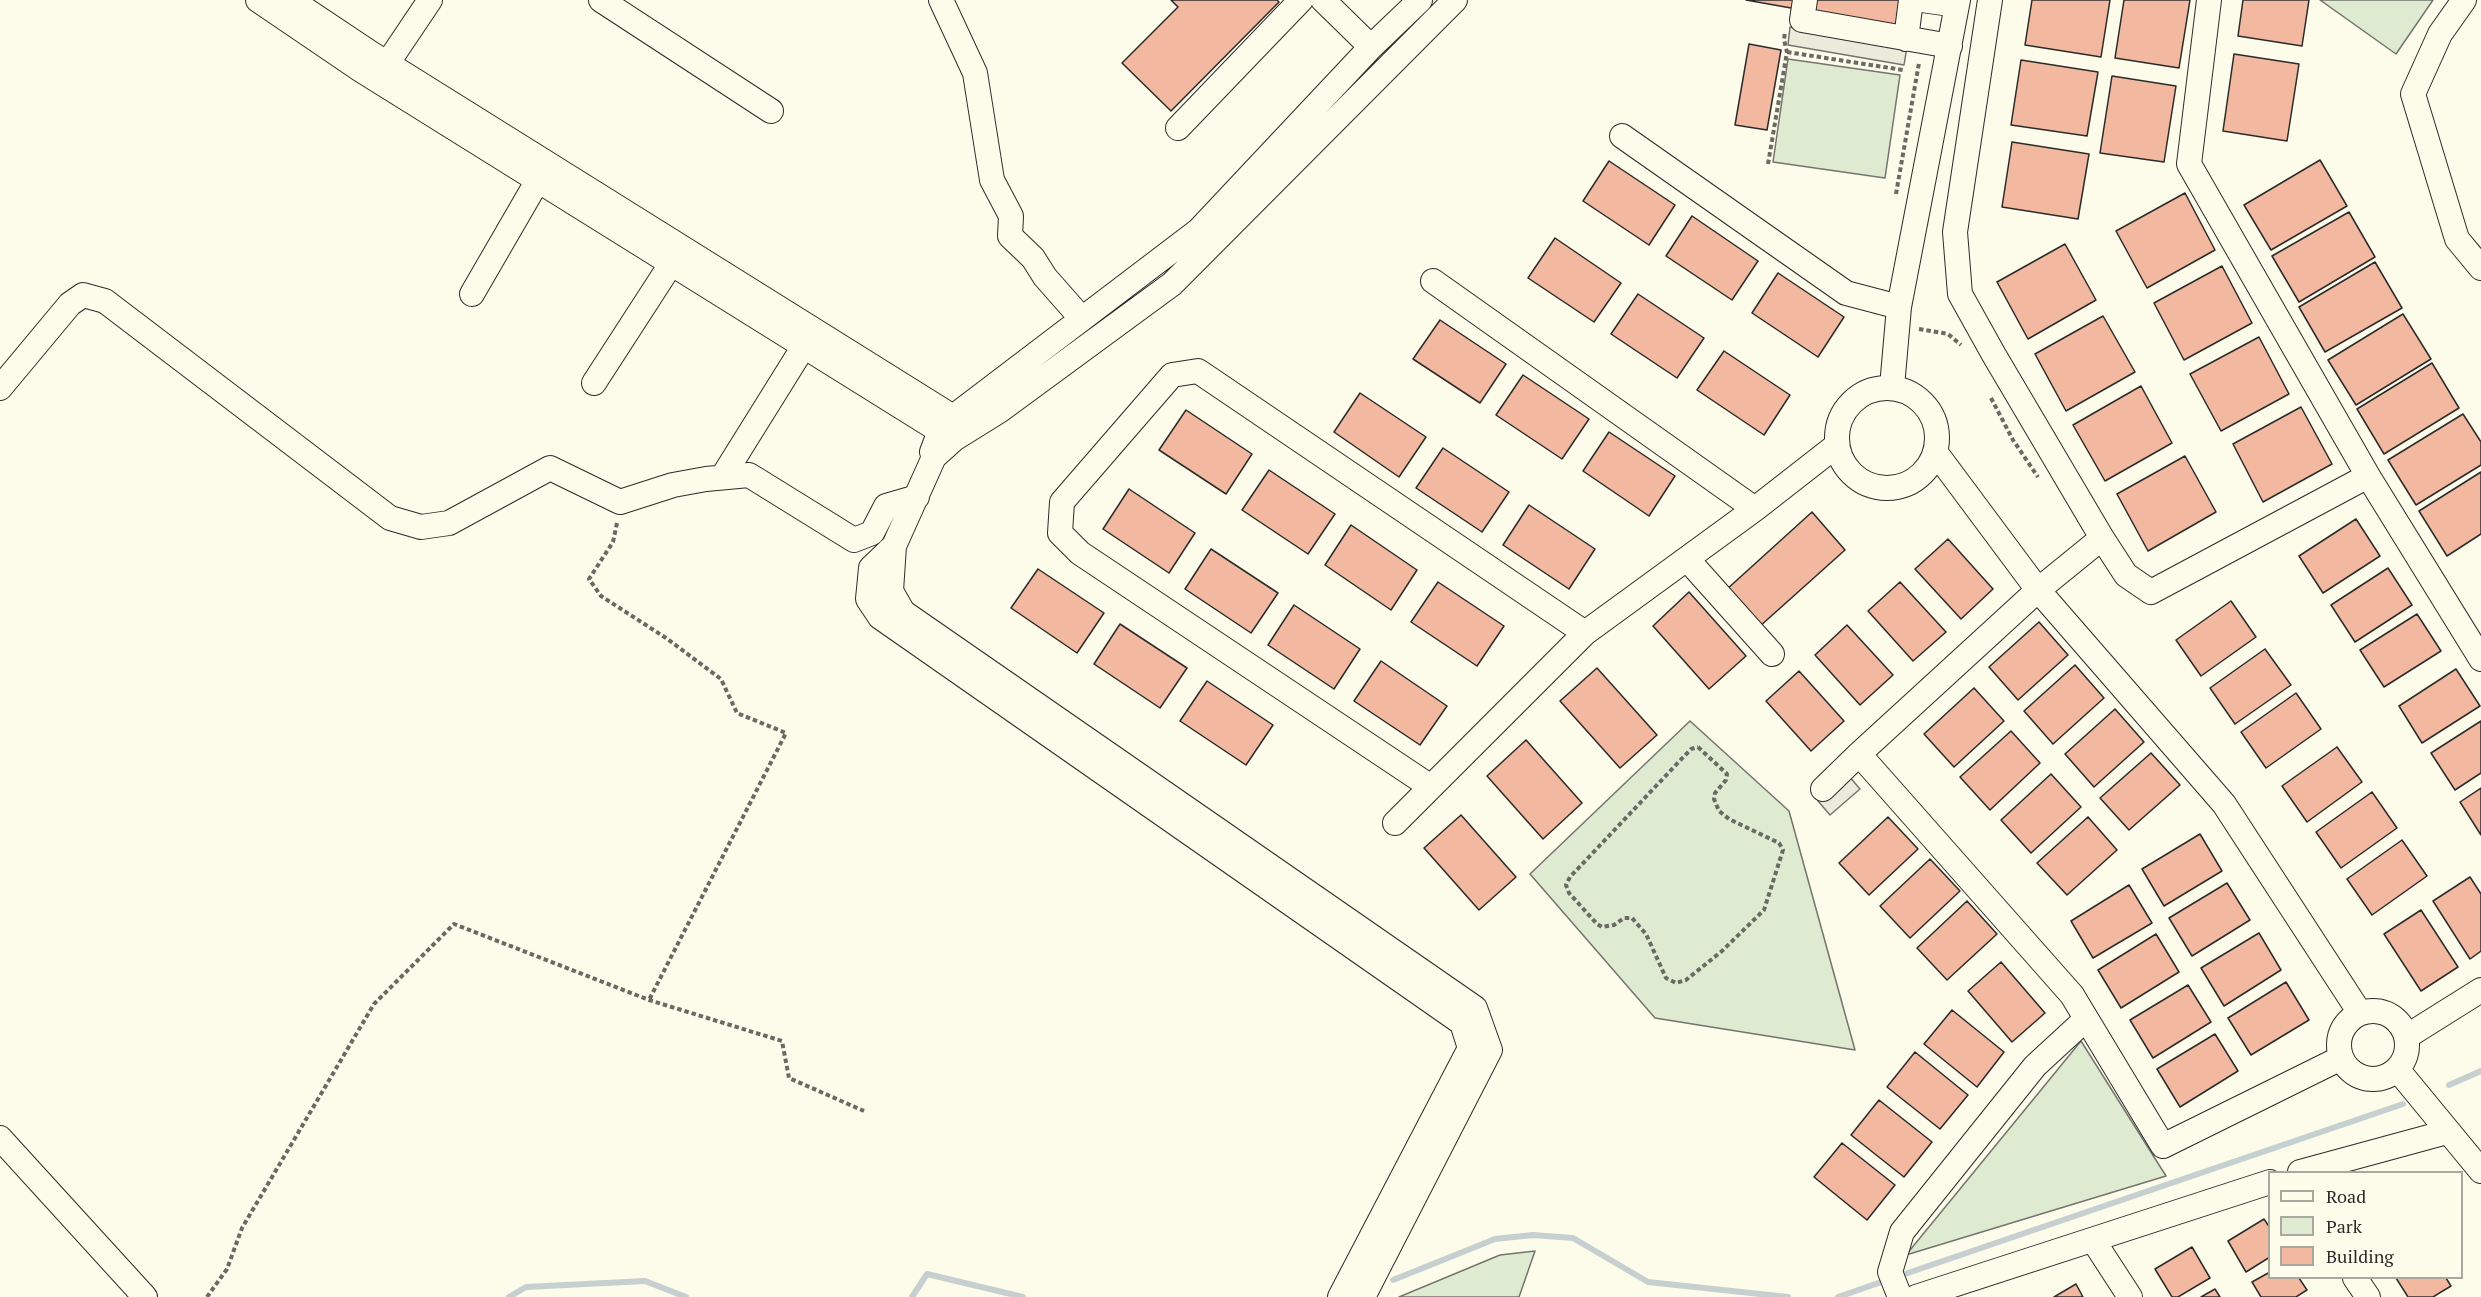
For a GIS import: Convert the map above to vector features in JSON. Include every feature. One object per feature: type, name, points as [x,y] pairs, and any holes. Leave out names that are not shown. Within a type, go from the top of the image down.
[{"type":"street","points":[[258,0],[361,70],[804,346],[947,424]]},
{"type":"street","points":[[291,0],[947,424]]},
{"type":"street","points":[[387,64],[430,0]]},
{"type":"street","points":[[602,0],[771,111]]},
{"type":"street","points":[[941,0],[975,73],[992,180],[1011,216],[1010,236],[1033,258],[1045,277],[1082,319]]},
{"type":"street","points":[[1178,128],[1301,0]]},
{"type":"street","points":[[1323,0],[1371,47]]},
{"type":"street","points":[[1340,1297],[1470,1048],[1462,1023],[880,617],[868,599],[871,568],[894,546],[934,457],[932,452],[947,424],[1198,230],[1371,47],[1420,0]]},
{"type":"street","points":[[934,457],[939,455],[954,439],[999,411],[1172,284],[1455,0]]},
{"type":"street","points":[[1911,0],[1914,41]]},
{"type":"street","points":[[1892,387],[1898,317],[1958,2],[1922,0]]},
{"type":"street","points":[[1990,0],[1954,232],[1960,294],[2102,538],[2126,575],[2151,592],[2368,476]]},
{"type":"street","points":[[2208,0],[2189,164],[2368,476],[2481,659]]},
{"type":"street","points":[[2464,0],[2440,34],[2413,94],[2457,239],[2481,268]]},
{"type":"street","points":[[1797,15],[1914,41],[1950,46]]},
{"type":"street","points":[[1622,136],[1846,293],[1898,317]]},
{"type":"street","points":[[472,294],[538,180]]},
{"type":"street","points":[[594,383],[671,264]]},
{"type":"street","points":[[1433,281],[1755,509]]},
{"type":"street","points":[[0,388],[70,304],[83,296],[95,297],[105,302],[390,518],[421,527],[449,523],[550,468],[620,502],[673,485],[723,476],[749,475],[854,540],[872,533],[886,506],[917,497]]},
{"type":"street","points":[[723,476],[804,346]]},
{"type":"street","points":[[1431,787],[1080,553],[1060,533],[1062,502],[1172,375],[1198,371],[1585,633]]},
{"type":"street","points":[[1892,387],[1913,394],[1930,409],[1937,430],[1936,453],[1924,473],[1905,485],[1882,489],[1861,482],[1845,466],[1837,445],[1839,422],[1850,403],[1869,390],[1892,387]]},
{"type":"street","points":[[1395,823],[1585,633],[1755,509],[1837,445]]},
{"type":"street","points":[[1936,453],[2038,590],[2224,804],[2360,1013]]},
{"type":"street","points":[[1823,789],[2038,590],[2102,538]]},
{"type":"street","points":[[894,546],[891,591],[903,612],[1475,1008],[1490,1050],[1363,1297]]},
{"type":"street","points":[[1687,559],[1772,654]]},
{"type":"street","points":[[1859,754],[2072,995],[2163,1146],[2342,1058]]},
{"type":"street","points":[[2406,1038],[2481,990]]},
{"type":"street","points":[[2382,1011],[2391,1015],[2399,1022],[2406,1038],[2407,1052],[2397,1070],[2388,1076],[2366,1078],[2347,1067],[2339,1047],[2340,1036],[2351,1018],[2360,1013],[2382,1011]]},
{"type":"street","points":[[1900,1297],[1890,1272],[1902,1232],[2035,1066],[2086,1019]]},
{"type":"street","points":[[2397,1070],[2481,1172]]},
{"type":"street","points":[[2307,1171],[2447,1132]]},
{"type":"street","points":[[0,1138],[145,1297]]},
{"type":"street","points":[[1916,1297],[2268,1183]]},
{"type":"street","points":[[2093,1240],[2130,1297]]},
{"type":"street","points":[[2356,1279],[2368,1297]]},
{"type":"path","points":[[1768,164],[1787,52],[1784,40],[1797,15]]},
{"type":"path","points":[[1895,199],[1914,41]]},
{"type":"path","points":[[1787,52],[1903,70]]},
{"type":"path","points":[[1898,317],[1930,330],[1948,334],[1964,347]]},
{"type":"path","points":[[1990,397],[2013,440],[2042,482]]},
{"type":"path","points":[[620,502],[613,542],[589,579],[601,596],[666,638],[722,679],[736,712],[786,733],[650,1000]]},
{"type":"path","points":[[1698,747],[1727,774],[1726,780],[1715,793],[1719,811],[1729,819],[1779,843],[1783,850],[1764,910],[1722,951],[1686,980],[1676,983],[1666,978],[1646,934],[1632,918],[1624,918],[1614,925],[1602,927],[1569,893],[1566,885],[1570,877],[1691,749],[1698,747]]},
{"type":"path","points":[[207,1297],[227,1269],[242,1228],[374,1004],[454,924],[650,1000],[782,1041],[789,1078],[864,1111]]},
{"type":"green space","points":[[2320,0],[2433,0],[2396,54]]},
{"type":"green space","points":[[1788,59],[1900,75],[1885,178],[1773,162]]},
{"type":"green space","points":[[1690,721],[1789,811],[1855,1050],[1655,1018],[1530,874]]},
{"type":"green space","points":[[2081,1041],[2166,1176],[1906,1255]]},
{"type":"green space","points":[[1535,1251],[1519,1297],[1399,1297],[1500,1255]]},
{"type":"shaded area","points":[[1790,27],[1907,47],[1904,65],[1788,45]]},
{"type":"shaded area","points":[[1848,775],[1860,789],[1830,815],[1818,801]]},
{"type":"building","points":[[1171,0],[1277,0],[1279,2],[1171,111],[1122,63],[1178,7]]},
{"type":"building","points":[[1746,0],[1903,0],[1898,27]]},
{"type":"building","points":[[2032,0],[2110,0],[2101,57],[2025,45]]},
{"type":"building","points":[[2124,0],[2190,0],[2179,68],[2115,58]]},
{"type":"building","points":[[2243,0],[2309,0],[2302,46],[2238,36]]},
{"type":"building","points":[[1749,44],[1781,50],[1767,130],[1735,125]]},
{"type":"building","points":[[2234,54],[2299,64],[2287,141],[2223,131]]},
{"type":"building","points":[[2021,60],[2098,72],[2087,136],[2011,125]]},
{"type":"building","points":[[2112,76],[2176,86],[2164,162],[2100,153]]},
{"type":"building","points":[[2012,142],[2089,154],[2078,219],[2002,207]]},
{"type":"building","points":[[2320,160],[2347,206],[2271,250],[2244,205]]},
{"type":"building","points":[[1609,161],[1675,205],[1649,245],[1583,201]]},
{"type":"building","points":[[2185,193],[2215,250],[2147,288],[2116,231]]},
{"type":"building","points":[[2349,212],[2375,257],[2299,302],[2272,256]]},
{"type":"building","points":[[1692,216],[1758,261],[1732,300],[1666,256]]},
{"type":"building","points":[[1555,238],[1621,283],[1594,322],[1528,278]]},
{"type":"building","points":[[2065,244],[2096,300],[2028,339],[1997,282]]},
{"type":"building","points":[[2375,262],[2402,308],[2325,352],[2299,307]]},
{"type":"building","points":[[2222,266],[2252,323],[2184,360],[2154,303]]},
{"type":"building","points":[[1778,273],[1844,317],[1818,357],[1752,313]]},
{"type":"building","points":[[1638,294],[1704,338],[1677,378],[1611,334]]},
{"type":"building","points":[[2403,314],[2431,359],[2356,405],[2328,360]]},
{"type":"building","points":[[2103,316],[2135,372],[2066,411],[2035,354]]},
{"type":"building","points":[[1440,320],[1506,364],[1480,403],[1413,359]]},
{"type":"building","points":[[2259,337],[2289,394],[2221,431],[2190,374]]},
{"type":"building","points":[[1724,351],[1790,395],[1764,435],[1697,390]]},
{"type":"building","points":[[2432,363],[2459,408],[2384,454],[2357,409]]},
{"type":"building","points":[[1523,375],[1589,419],[1562,459],[1496,415]]},
{"type":"building","points":[[2141,386],[2172,443],[2105,481],[2073,425]]},
{"type":"building","points":[[1360,393],[1426,437],[1399,477],[1334,432]]},
{"type":"building","points":[[2301,407],[2332,464],[2263,502],[2233,444]]},
{"type":"building","points":[[1186,410],[1252,454],[1226,494],[1159,450]]},
{"type":"building","points":[[2463,414],[2481,442],[2481,465],[2416,505],[2388,460]]},
{"type":"building","points":[[1609,432],[1675,476],[1649,516],[1583,471]]},
{"type":"building","points":[[1443,448],[1509,492],[1482,532],[1416,488]]},
{"type":"building","points":[[2185,456],[2216,512],[2148,551],[2117,494]]},
{"type":"building","points":[[1269,470],[1335,514],[1308,554],[1242,510]]},
{"type":"building","points":[[2481,472],[2481,534],[2447,556],[2419,511]]},
{"type":"building","points":[[1129,489],[1195,533],[1169,573],[1103,529]]},
{"type":"building","points":[[1529,505],[1595,549],[1569,589],[1503,545]]},
{"type":"building","points":[[1812,512],[1845,550],[1759,627],[1726,590]]},
{"type":"building","points":[[2356,519],[2380,556],[2323,593],[2299,556]]},
{"type":"building","points":[[1351,525],[1417,570],[1391,610],[1325,565]]},
{"type":"building","points":[[1948,539],[1993,589],[1961,619],[1915,569]]},
{"type":"building","points":[[1211,549],[1278,593],[1251,633],[1185,589]]},
{"type":"building","points":[[2388,568],[2412,605],[2355,642],[2331,605]]},
{"type":"building","points":[[1038,569],[1104,613],[1077,653],[1011,608]]},
{"type":"building","points":[[1438,582],[1504,626],[1477,666],[1411,622]]},
{"type":"building","points":[[1900,582],[1946,632],[1913,661],[1868,611]]},
{"type":"building","points":[[1689,592],[1746,656],[1709,689],[1653,626]]},
{"type":"building","points":[[2231,601],[2256,637],[2201,676],[2176,640]]},
{"type":"building","points":[[1294,605],[1360,649],[1334,689],[1268,645]]},
{"type":"building","points":[[2417,614],[2441,651],[2384,687],[2360,650]]},
{"type":"building","points":[[2039,622],[2068,655],[2018,700],[1989,667]]},
{"type":"building","points":[[1120,624],[1187,668],[1160,708],[1094,664]]},
{"type":"building","points":[[1847,625],[1893,675],[1860,705],[1815,655]]},
{"type":"building","points":[[2265,649],[2291,685],[2235,724],[2210,688]]},
{"type":"building","points":[[1381,661],[1447,706],[1420,745],[1354,701]]},
{"type":"building","points":[[2075,665],[2104,698],[2053,744],[2024,711]]},
{"type":"building","points":[[1597,668],[1657,735],[1620,768],[1560,701]]},
{"type":"building","points":[[2456,669],[2480,706],[2422,743],[2399,706]]},
{"type":"building","points":[[1799,671],[1844,721],[1811,751],[1766,701]]},
{"type":"building","points":[[1207,681],[1273,725],[1246,765],[1180,721]]},
{"type":"building","points":[[1974,688],[2004,721],[1954,767],[1924,734]]},
{"type":"building","points":[[2296,693],[2321,729],[2266,768],[2241,732]]},
{"type":"building","points":[[2115,709],[2144,742],[2094,787],[2065,754]]},
{"type":"building","points":[[2481,721],[2481,773],[2455,790],[2431,753]]},
{"type":"building","points":[[2011,731],[2040,763],[1990,810],[1960,777]]},
{"type":"building","points":[[1526,740],[1582,803],[1543,839],[1487,776]]},
{"type":"building","points":[[2337,747],[2362,782],[2307,822],[2282,786]]},
{"type":"building","points":[[2151,753],[2180,785],[2129,830],[2100,798]]},
{"type":"building","points":[[2051,774],[2081,807],[2031,853],[2001,820]]},
{"type":"building","points":[[2481,788],[2481,835],[2460,802]]},
{"type":"building","points":[[2372,792],[2397,828],[2341,868],[2316,832]]},
{"type":"building","points":[[1461,815],[1516,877],[1479,910],[1424,848]]},
{"type":"building","points":[[1888,817],[1918,849],[1869,895],[1839,863]]},
{"type":"building","points":[[2088,817],[2117,850],[2067,895],[2037,863]]},
{"type":"building","points":[[2200,834],[2222,871],[2164,906],[2142,869]]},
{"type":"building","points":[[2402,840],[2427,876],[2372,915],[2347,879]]},
{"type":"building","points":[[1930,859],[1960,891],[1910,938],[1880,906]]},
{"type":"building","points":[[2470,877],[2481,894],[2481,951],[2470,959],[2433,901]]},
{"type":"building","points":[[2227,883],[2250,920],[2192,956],[2169,918]]},
{"type":"building","points":[[2129,885],[2152,923],[2093,958],[2071,921]]},
{"type":"building","points":[[1967,901],[1997,934],[1947,980],[1917,948]]},
{"type":"building","points":[[2421,910],[2458,967],[2421,991],[2384,934]]},
{"type":"building","points":[[2259,933],[2281,970],[2224,1006],[2201,968]]},
{"type":"building","points":[[2156,934],[2179,972],[2121,1008],[2098,970]]},
{"type":"building","points":[[2001,962],[2045,1013],[2012,1042],[1968,991]]},
{"type":"building","points":[[2286,982],[2309,1020],[2251,1055],[2228,1018]]},
{"type":"building","points":[[2188,985],[2211,1022],[2153,1058],[2130,1020]]},
{"type":"building","points":[[1952,1010],[2004,1052],[1977,1087],[1924,1044]]},
{"type":"building","points":[[2215,1034],[2238,1071],[2180,1107],[2157,1069]]},
{"type":"building","points":[[1915,1052],[1968,1095],[1940,1129],[1887,1087]]},
{"type":"building","points":[[1879,1100],[1932,1142],[1904,1177],[1851,1135]]},
{"type":"building","points":[[1842,1143],[1895,1185],[1867,1220],[1814,1177]]},
{"type":"building","points":[[2264,1219],[2268,1225],[2268,1258],[2246,1272],[2228,1241]]},
{"type":"building","points":[[2192,1247],[2210,1278],[2178,1297],[2172,1297],[2155,1269]]},
{"type":"building","points":[[2268,1273],[2268,1279],[2300,1279],[2307,1290],[2296,1297],[2261,1297],[2252,1282]]},
{"type":"building","points":[[2397,1279],[2447,1279],[2451,1286],[2433,1297],[2408,1297]]},
{"type":"building","points":[[2076,1284],[2083,1297],[2054,1297]]},
{"type":"building","points":[[2215,1289],[2220,1297],[2201,1297]]},
{"type":"waterway","points":[[2449,1085],[2481,1071]]},
{"type":"waterway","points":[[1899,1276],[2403,1104]]},
{"type":"waterway","points":[[1393,1280],[1495,1239],[1533,1235],[1573,1238],[1648,1282],[1788,1297]]},
{"type":"waterway","points":[[912,1297],[927,1274],[1023,1297]]},
{"type":"waterway","points":[[1838,1297],[1887,1280]]},
{"type":"waterway","points":[[509,1297],[526,1287],[645,1281],[686,1297]]}]
